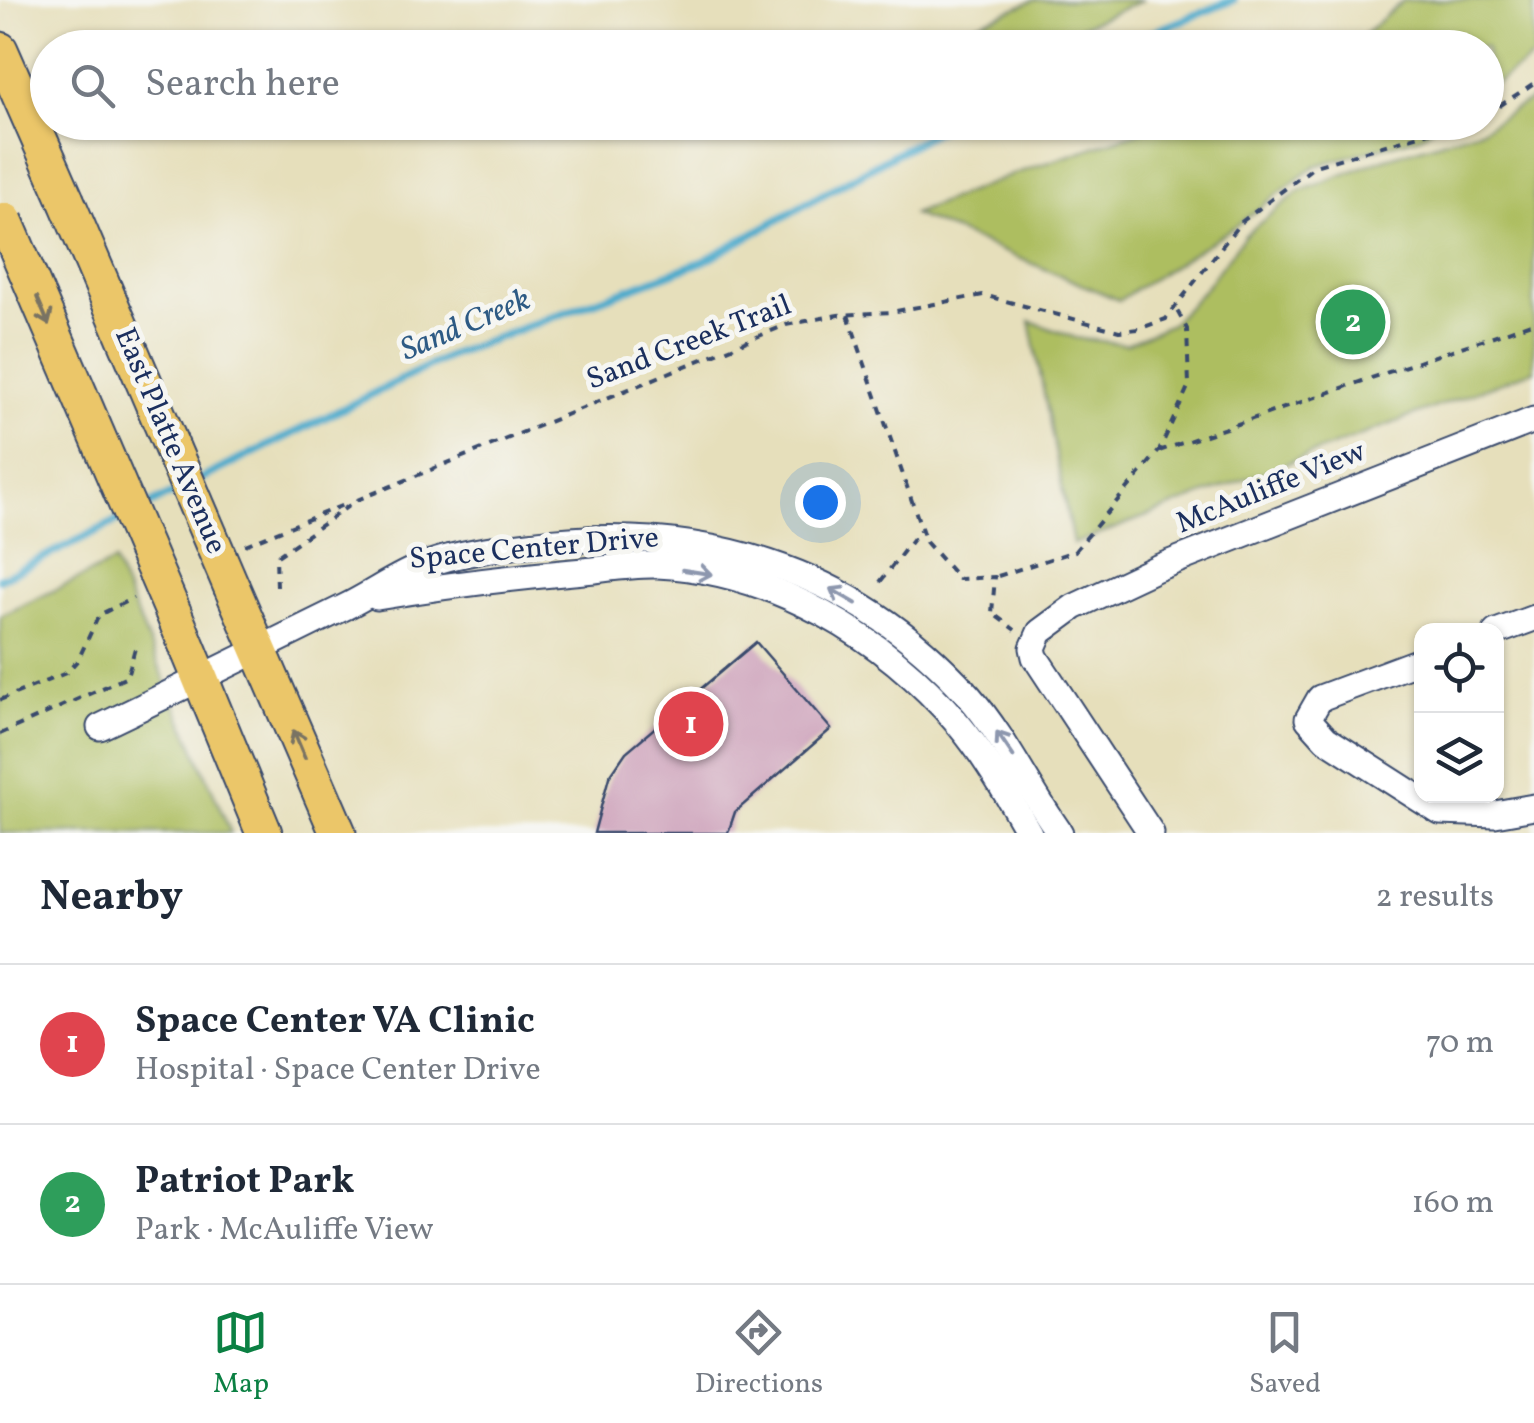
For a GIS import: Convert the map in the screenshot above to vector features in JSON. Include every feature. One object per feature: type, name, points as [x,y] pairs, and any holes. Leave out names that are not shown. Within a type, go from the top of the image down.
[{"type":"highway","name":"East Platte Avenue","points":[[0,50],[30,118]]},
{"type":"highway","name":"East Platte Avenue","points":[[40,140],[338,833]]},
{"type":"highway","points":[[2,216],[264,833]]},
{"type":"street","name":"McAuliffe View","points":[[1038,638],[1074,607],[1157,568],[1534,420]]},
{"type":"street","name":"Space Center Drive","points":[[100,727],[421,566],[482,551],[604,536],[665,540],[700,544],[806,576],[844,596],[901,650],[956,683],[991,724],[1054,831]]},
{"type":"street","points":[[1504,629],[1534,618]]},
{"type":"street","points":[[1038,638],[1035,657],[1150,833]]},
{"type":"street","name":"Space Center Drive","points":[[901,650],[919,681],[960,725],[986,761],[1030,833]]},
{"type":"street","points":[[1414,663],[1320,698],[1308,719],[1326,739],[1440,812],[1495,814],[1534,807]]},
{"type":"path","points":[[1504,103],[1534,83]]},
{"type":"path","name":"Sand Creek Trail","points":[[277,587],[276,557],[357,500],[786,325],[984,295],[1119,331],[1139,329],[1166,318],[1240,224],[1314,166],[1402,140]]},
{"type":"path","points":[[848,315],[926,542],[959,579],[996,577],[1075,551],[1158,452],[1189,386],[1187,330],[1175,307]]},
{"type":"path","points":[[1158,452],[1534,322]]},
{"type":"path","points":[[880,582],[921,528]]},
{"type":"path","points":[[996,577],[992,613],[1038,638]]},
{"type":"path","points":[[0,734],[127,677],[135,648]]},
{"type":"green space","points":[[1035,0],[1143,0],[1073,30],[961,30]]},
{"type":"green space","points":[[1404,0],[1534,0],[1534,57],[1504,78],[1504,30],[1370,30]]},
{"type":"green space","points":[[1534,98],[1534,370],[1073,544],[1030,321],[1076,338],[1126,344],[1171,324],[1205,288],[1245,235],[1298,192],[1446,140],[1504,140],[1504,116]]},
{"type":"green space","points":[[1115,140],[1407,140],[1315,166],[1240,223],[1119,300],[913,214]]},
{"type":"green space","points":[[114,562],[231,833],[0,833],[0,616]]},
{"type":"building","points":[[756,642],[831,729],[735,812],[728,833],[594,833],[609,777],[626,752]]},
{"type":"waterway","name":"Sand Creek","points":[[1159,30],[1233,0]]},
{"type":"waterway","name":"Sand Creek","points":[[199,480],[453,354],[704,261],[920,140]]},
{"type":"waterway","name":"Sand Creek","points":[[140,509],[182,489]]},
{"type":"waterway","name":"Sand Creek","points":[[0,579],[123,518]]},
{"type":"place","name":"Patriot Park","points":[[1353,322]]},
{"type":"place","name":"Space Center VA Clinic","points":[[691,724]]}]
